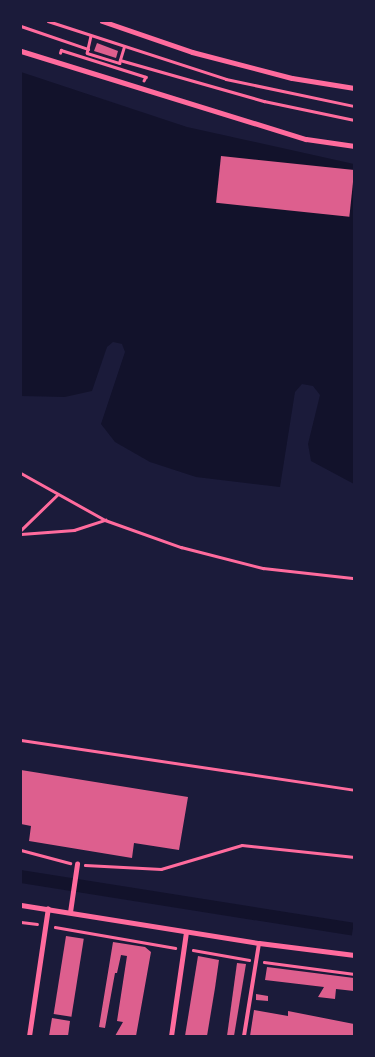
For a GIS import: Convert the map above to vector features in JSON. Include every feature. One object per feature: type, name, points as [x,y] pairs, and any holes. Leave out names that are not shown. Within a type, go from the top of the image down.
[{"type":"street","points":[[102,21],[192,52],[292,78],[354,88]]},
{"type":"street","points":[[21,52],[306,139],[354,146]]},
{"type":"street","points":[[70,912],[77,864]]},
{"type":"street","points":[[21,905],[258,944],[354,955]]},
{"type":"street","points":[[29,1036],[48,926],[48,908]]},
{"type":"street","points":[[171,1036],[186,932]]},
{"type":"lane","points":[[244,1036],[258,944]]},
{"type":"path","points":[[48,21],[226,79],[354,106]]},
{"type":"path","points":[[21,26],[88,48]]},
{"type":"path","points":[[91,36],[87,53],[120,63],[124,47]]},
{"type":"path","points":[[66,52],[139,75]]},
{"type":"path","points":[[102,63],[103,58]]},
{"type":"path","points":[[120,60],[272,103],[354,120]]},
{"type":"path","points":[[21,473],[57,495],[105,520],[222,559],[263,568],[354,578]]},
{"type":"path","points":[[21,532],[57,495]]},
{"type":"path","points":[[21,532],[74,530],[105,520]]},
{"type":"path","points":[[21,740],[354,790]]},
{"type":"path","points":[[21,850],[77,864],[122,870],[161,869],[242,845],[354,857]]},
{"type":"path","points":[[21,922],[256,961],[354,974]]},
{"type":"shaded area","points":[[21,72],[187,127],[354,164],[354,484],[311,461],[308,444],[320,395],[313,386],[302,384],[295,392],[280,487],[196,477],[150,462],[115,442],[101,424],[125,352],[122,344],[113,342],[107,347],[92,391],[65,397],[21,396]]},
{"type":"shaded area","points":[[21,870],[354,923],[352,936],[21,883]]},
{"type":"building","points":[[97,43],[118,51],[116,58],[94,51]]},
{"type":"building","points":[[221,156],[354,170],[349,217],[216,203]]},
{"type":"building","points":[[21,770],[188,797],[179,850],[134,843],[132,858],[29,841],[31,826],[21,824]]},
{"type":"building","points":[[66,936],[84,939],[71,1017],[54,1014]]},
{"type":"building","points":[[113,942],[145,947],[151,952],[136,1036],[115,1036],[123,1022],[117,1021],[127,956],[121,955],[117,973],[115,973],[105,1028],[99,1027]]},
{"type":"building","points":[[198,956],[219,960],[215,988],[207,1036],[185,1036]]},
{"type":"building","points":[[237,963],[246,964],[234,1036],[227,1036]]},
{"type":"building","points":[[267,967],[354,978],[354,991],[336,989],[335,999],[318,997],[324,987],[265,980]]},
{"type":"building","points":[[256,994],[268,996],[268,1001],[256,1000]]},
{"type":"building","points":[[254,1010],[288,1016],[288,1011],[354,1024],[354,1036],[250,1036]]},
{"type":"building","points":[[52,1018],[70,1021],[68,1036],[49,1036]]}]
